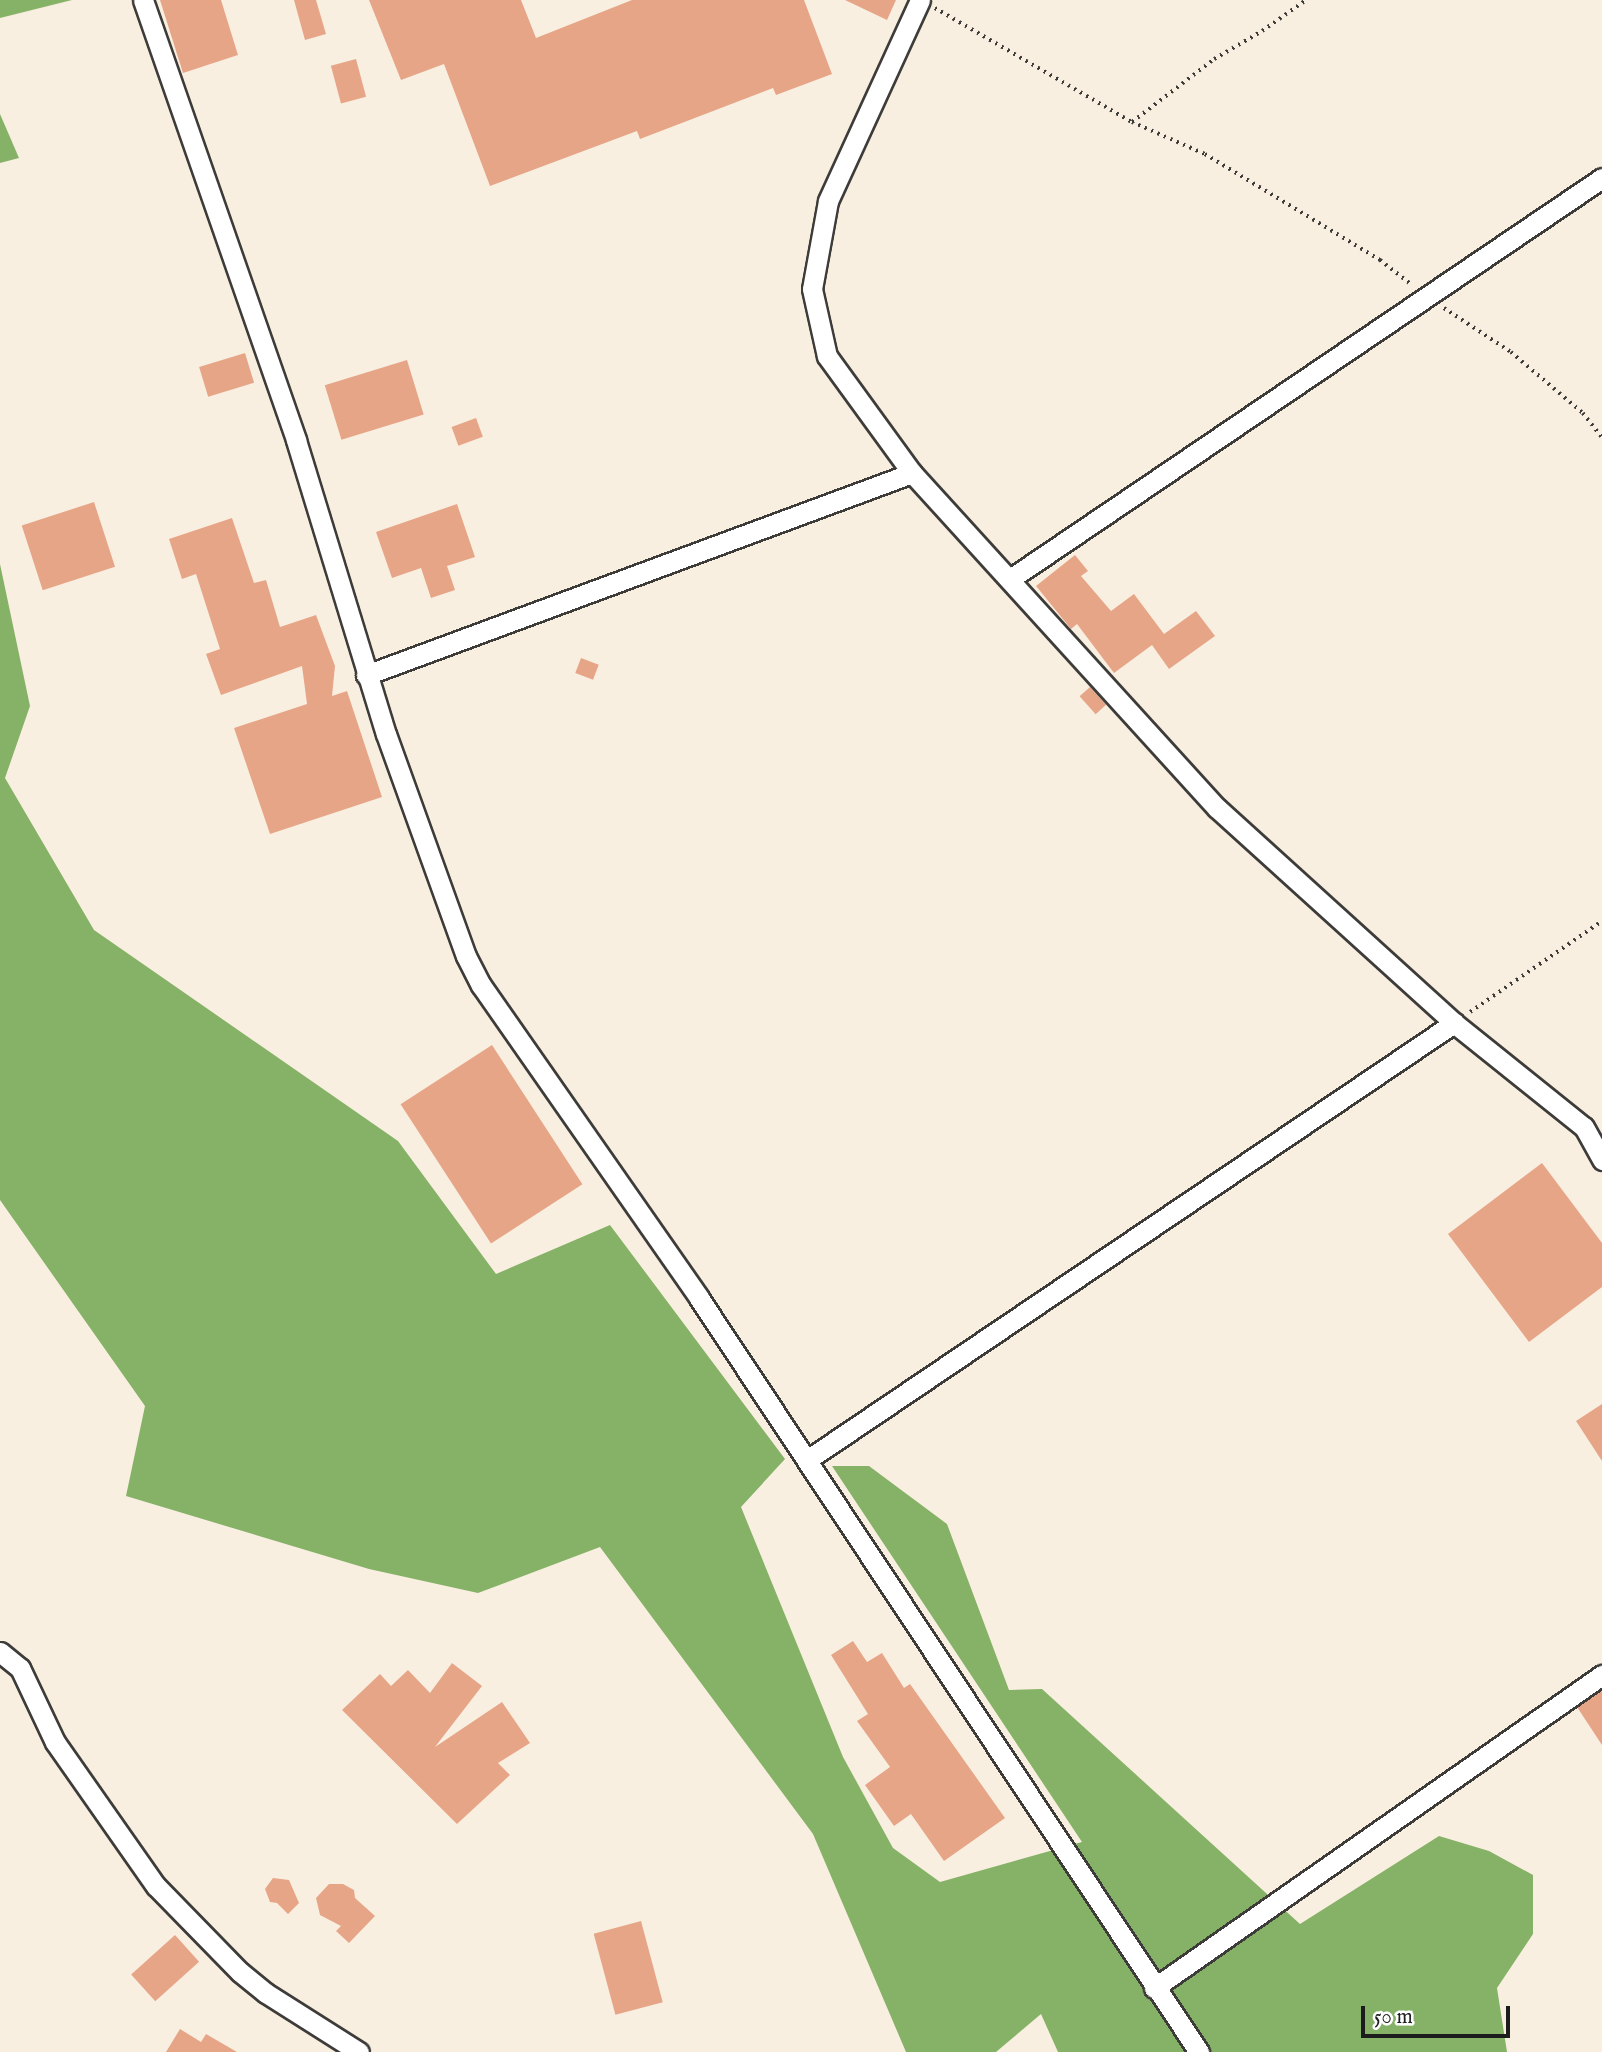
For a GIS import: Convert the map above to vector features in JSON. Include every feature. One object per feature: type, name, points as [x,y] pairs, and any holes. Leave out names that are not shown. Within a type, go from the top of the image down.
[{"type":"street","points":[[143,0],[296,440],[366,675],[467,956],[481,985],[699,1298],[1154,1988],[1199,2052]]},
{"type":"street","points":[[926,3],[828,201],[812,289],[827,356],[912,473],[1217,808],[1454,1023],[1584,1127],[1602,1160]]},
{"type":"street","points":[[1010,579],[1429,298],[1602,178]]},
{"type":"street","points":[[366,675],[912,473]]},
{"type":"street","points":[[807,1460],[1454,1023]]},
{"type":"street","points":[[0,1652],[20,1668],[55,1742],[156,1886],[240,1972],[266,1993],[359,2052]]},
{"type":"street","points":[[1154,1988],[1602,1675]]},
{"type":"path","points":[[1132,122],[1214,59],[1262,31],[1306,0]]},
{"type":"path","points":[[926,3],[1132,122],[1205,154],[1380,260],[1429,298],[1511,352],[1583,413],[1602,437]]},
{"type":"path","points":[[1454,1023],[1602,921]]},
{"type":"green space","points":[[0,0],[72,0],[0,18]]},
{"type":"green space","points":[[0,114],[19,158],[0,163]]},
{"type":"green space","points":[[0,564],[30,706],[5,778],[94,930],[398,1141],[496,1274],[610,1225],[785,1459],[741,1507],[843,1757],[893,1848],[940,1882],[1082,1842],[832,1466],[869,1466],[947,1524],[1009,1690],[1042,1689],[1300,1924],[1439,1836],[1489,1851],[1533,1875],[1533,1934],[1497,1988],[1507,2052],[1058,2052],[1041,2014],[996,2052],[906,2052],[813,1834],[600,1547],[478,1593],[369,1569],[126,1496],[145,1406],[0,1200]]},
{"type":"building","points":[[160,0],[221,0],[238,55],[183,73]]},
{"type":"building","points":[[294,0],[316,0],[326,34],[305,40]]},
{"type":"building","points":[[369,0],[521,0],[536,38],[632,0],[804,0],[832,74],[776,95],[773,88],[640,139],[637,131],[490,186],[444,64],[401,80]]},
{"type":"building","points":[[845,0],[896,0],[887,20]]},
{"type":"building","points":[[356,59],[366,97],[341,103],[331,66]]},
{"type":"building","points":[[245,353],[254,383],[208,397],[199,367]]},
{"type":"building","points":[[407,360],[424,415],[341,440],[325,385]]},
{"type":"building","points":[[476,418],[483,437],[458,446],[452,427]]},
{"type":"building","points":[[94,502],[115,567],[43,590],[22,525]]},
{"type":"building","points":[[457,504],[475,557],[447,566],[455,590],[431,598],[421,568],[392,578],[376,532]]},
{"type":"building","points":[[232,518],[254,583],[266,580],[280,627],[316,615],[335,666],[332,696],[347,691],[382,797],[270,834],[234,728],[307,704],[302,666],[221,695],[206,654],[220,649],[196,574],[182,579],[169,539]]},
{"type":"building","points":[[1075,555],[1088,571],[1081,576],[1111,611],[1134,594],[1164,634],[1196,611],[1215,636],[1169,669],[1152,645],[1114,673],[1077,624],[1071,629],[1036,586]]},
{"type":"building","points":[[581,658],[599,665],[593,680],[575,673]]},
{"type":"building","points":[[1090,687],[1106,705],[1096,714],[1080,696]]},
{"type":"building","points":[[492,1045],[582,1184],[491,1244],[401,1104]]},
{"type":"building","points":[[1542,1163],[1602,1243],[1602,1287],[1529,1342],[1448,1234]]},
{"type":"building","points":[[1602,1404],[1602,1461],[1576,1421]]},
{"type":"building","points":[[853,1641],[867,1662],[882,1653],[904,1688],[910,1684],[1005,1818],[944,1861],[911,1814],[894,1826],[865,1785],[890,1767],[857,1721],[868,1714],[831,1655]]},
{"type":"building","points":[[452,1663],[482,1686],[435,1747],[502,1702],[530,1743],[498,1763],[510,1775],[457,1824],[342,1710],[380,1674],[391,1686],[408,1670],[430,1693]]},
{"type":"building","points":[[1602,1691],[1602,1745],[1577,1707]]},
{"type":"building","points":[[273,1878],[289,1880],[299,1903],[288,1914],[277,1903],[270,1902],[265,1889]]},
{"type":"building","points":[[329,1884],[343,1884],[354,1890],[355,1898],[375,1916],[349,1943],[336,1931],[341,1926],[320,1915],[316,1898]]},
{"type":"building","points":[[641,1921],[663,2002],[615,2015],[594,1934]]},
{"type":"building","points":[[175,1935],[199,1962],[155,2001],[131,1974]]},
{"type":"building","points":[[180,2029],[201,2042],[206,2034],[237,2052],[166,2052]]}]
